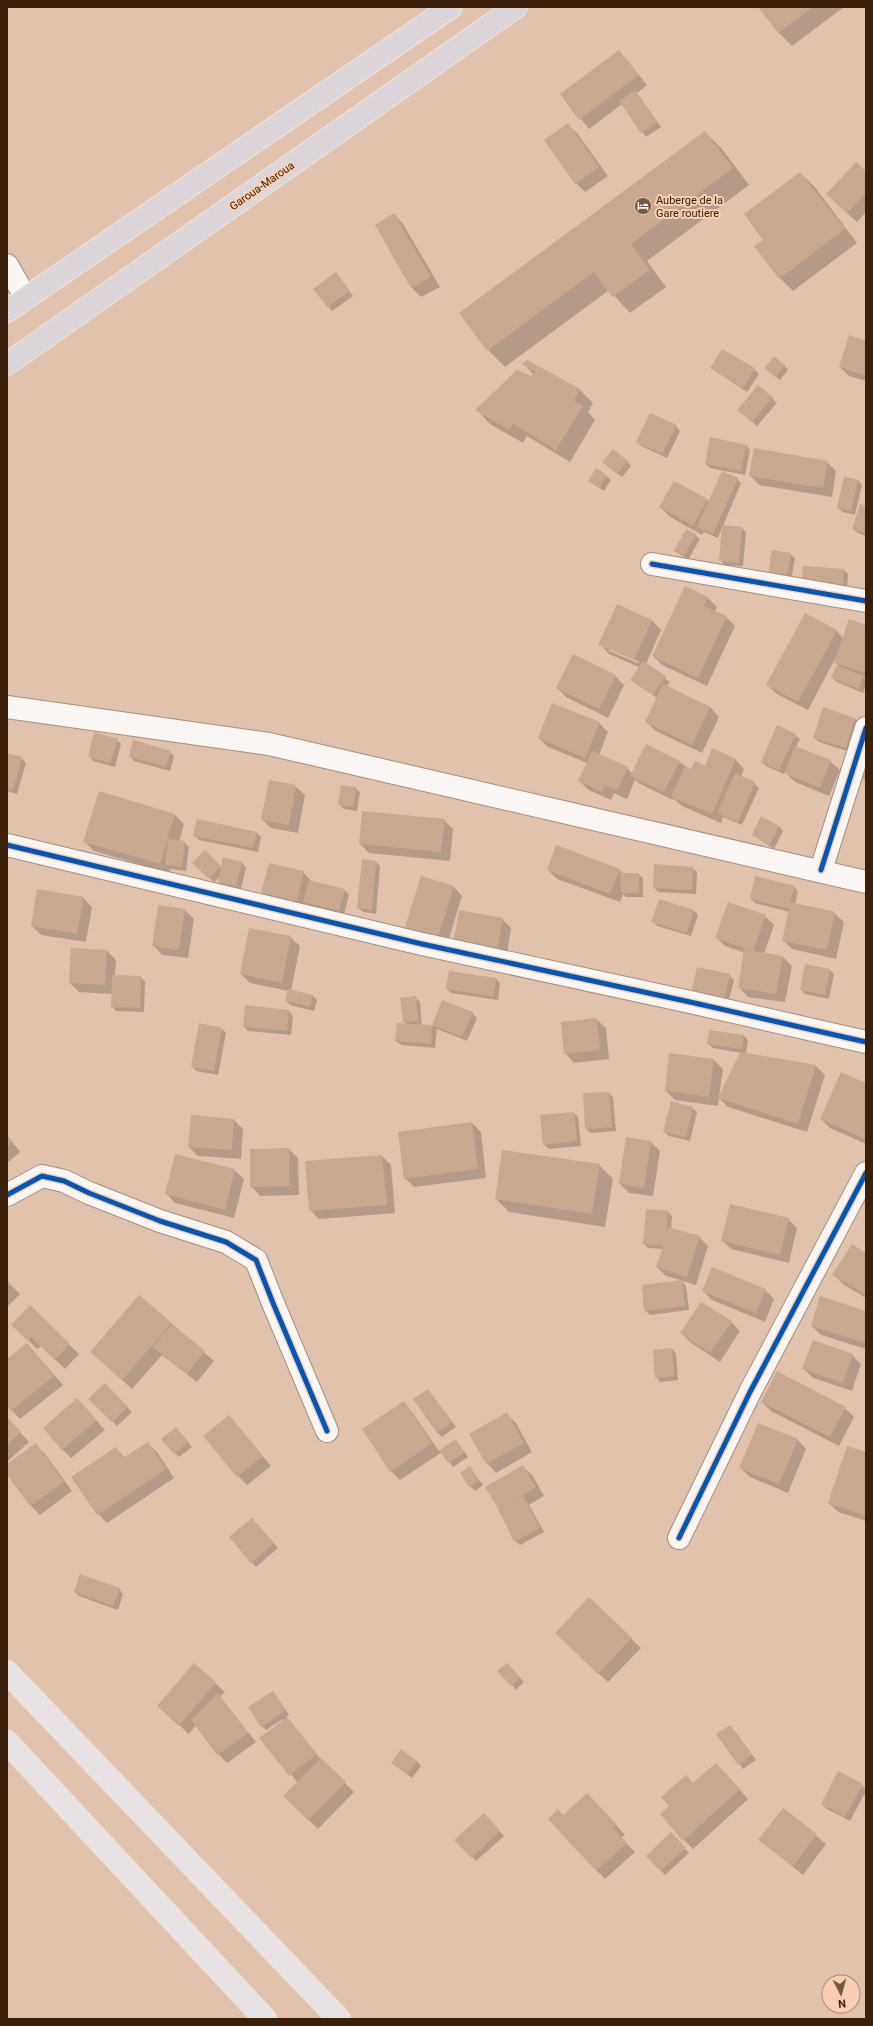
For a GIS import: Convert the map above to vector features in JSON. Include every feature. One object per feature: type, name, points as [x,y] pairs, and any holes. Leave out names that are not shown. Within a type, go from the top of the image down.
[{"type":"highway","points":[[7,311],[450,7]]},
{"type":"highway","name":"Garoua-Maroua","points":[[7,364],[516,7]]},
{"type":"main road","points":[[7,1672],[339,2019]]},
{"type":"main road","points":[[7,1742],[265,2019]]},
{"type":"street","points":[[7,265],[26,298]]},
{"type":"street","points":[[652,564],[866,601]]},
{"type":"street","points":[[7,707],[269,744],[821,870],[866,882]]},
{"type":"street","points":[[821,870],[866,728]]},
{"type":"street","points":[[7,845],[422,944],[866,1042]]},
{"type":"street","points":[[679,1538],[750,1392],[866,1173]]},
{"type":"street","points":[[7,1195],[42,1176],[64,1181],[89,1193],[160,1221],[226,1242],[256,1260],[272,1303],[327,1431]]},
{"type":"building","points":[[758,7],[813,7],[778,33]]},
{"type":"building","points":[[619,50],[639,75],[579,120],[560,94]]},
{"type":"building","points":[[635,90],[657,122],[641,133],[619,101]]},
{"type":"building","points":[[568,123],[599,167],[575,184],[544,140]]},
{"type":"building","name":"Auberge de la Gare routiere","points":[[705,131],[733,168],[631,244],[650,270],[612,297],[594,272],[487,351],[459,313]]},
{"type":"building","points":[[856,162],[866,171],[866,193],[847,213],[826,194]]},
{"type":"building","points":[[800,172],[845,229],[779,279],[754,246],[763,240],[744,214]]},
{"type":"building","points":[[394,213],[431,277],[411,288],[375,225]]},
{"type":"building","points":[[336,272],[350,291],[327,307],[313,289]]},
{"type":"building","points":[[849,335],[866,341],[866,376],[839,367]]},
{"type":"building","points":[[722,349],[755,368],[743,388],[710,368]]},
{"type":"building","points":[[774,356],[785,365],[775,377],[764,368]]},
{"type":"building","points":[[527,360],[580,389],[574,401],[583,406],[556,450],[513,424],[509,430],[475,410],[517,370],[531,376],[535,372],[522,364]]},
{"type":"building","points":[[758,385],[773,397],[752,422],[737,410]]},
{"type":"building","points":[[650,413],[677,425],[662,454],[636,442]]},
{"type":"building","points":[[710,437],[746,445],[741,471],[705,464]]},
{"type":"building","points":[[754,448],[828,461],[823,488],[749,476]]},
{"type":"building","points":[[613,449],[628,461],[617,474],[602,462]]},
{"type":"building","points":[[596,468],[607,475],[599,488],[588,481]]},
{"type":"building","points":[[722,471],[738,478],[713,534],[697,527]]},
{"type":"building","points":[[844,476],[858,480],[851,511],[837,508]]},
{"type":"building","points":[[674,481],[708,499],[693,526],[659,507]]},
{"type":"building","points":[[860,504],[866,506],[866,533],[852,529]]},
{"type":"building","points":[[722,525],[742,527],[739,563],[719,561]]},
{"type":"building","points":[[686,529],[696,534],[684,556],[674,551]]},
{"type":"building","points":[[772,550],[791,553],[787,577],[768,575]]},
{"type":"building","points":[[803,566],[844,569],[843,587],[801,584]]},
{"type":"building","points":[[685,586],[708,597],[704,606],[727,616],[698,678],[652,656]]},
{"type":"building","points":[[617,604],[652,620],[634,660],[598,645]]},
{"type":"building","points":[[805,613],[837,630],[798,702],[766,685]]},
{"type":"building","points":[[849,619],[866,625],[866,673],[834,663]]},
{"type":"building","points":[[573,654],[616,675],[599,709],[556,688]]},
{"type":"building","points":[[643,661],[666,676],[653,695],[630,680]]},
{"type":"building","points":[[837,665],[863,676],[859,689],[831,678]]},
{"type":"building","points":[[663,684],[710,707],[692,745],[645,722]]},
{"type":"building","points":[[552,703],[600,722],[585,758],[538,738]]},
{"type":"building","points":[[823,707],[855,718],[846,748],[813,738]]},
{"type":"building","points":[[777,725],[796,734],[779,770],[761,762]]},
{"type":"building","points":[[94,732],[118,739],[110,763],[88,757]]},
{"type":"building","points":[[133,740],[171,751],[166,767],[129,757]]},
{"type":"building","points":[[646,744],[680,761],[664,792],[630,776]]},
{"type":"building","points":[[795,746],[831,760],[820,788],[784,773]]},
{"type":"building","points":[[712,748],[736,759],[712,814],[671,797],[685,766],[691,769],[695,761],[705,766]]},
{"type":"building","points":[[592,751],[628,767],[617,791],[605,785],[602,792],[578,781]]},
{"type":"building","points":[[7,753],[22,757],[13,790],[7,789]]},
{"type":"building","points":[[866,766],[866,780],[862,779]]},
{"type":"building","points":[[735,773],[755,782],[738,822],[717,813]]},
{"type":"building","points":[[269,780],[296,785],[289,825],[261,820]]},
{"type":"building","points":[[341,785],[356,787],[353,807],[338,805]]},
{"type":"building","points":[[99,791],[175,814],[160,864],[83,842]]},
{"type":"building","points":[[362,811],[445,819],[441,852],[359,844]]},
{"type":"building","points":[[761,816],[779,826],[770,845],[752,835]]},
{"type":"building","points":[[197,819],[257,832],[253,848],[193,836]]},
{"type":"building","points":[[168,839],[185,841],[182,867],[165,865]]},
{"type":"building","points":[[556,845],[620,869],[610,894],[547,870]]},
{"type":"building","points":[[205,850],[221,866],[209,879],[192,863]]},
{"type":"building","points":[[223,857],[242,862],[236,886],[218,882]]},
{"type":"building","points":[[362,859],[376,861],[372,910],[357,908]]},
{"type":"building","points":[[269,863],[304,871],[297,902],[261,893]]},
{"type":"building","points":[[654,864],[693,867],[692,890],[653,888]]},
{"type":"building","points":[[620,873],[639,873],[639,893],[621,893]]},
{"type":"building","points":[[421,876],[454,886],[438,937],[405,927]]},
{"type":"building","points":[[755,876],[795,886],[790,902],[835,912],[827,950],[782,941],[789,909],[750,899]]},
{"type":"building","points":[[309,880],[345,889],[339,911],[303,902]]},
{"type":"building","points":[[37,889],[84,897],[77,934],[31,926]]},
{"type":"building","points":[[659,899],[694,910],[687,933],[651,922]]},
{"type":"building","points":[[728,902],[766,915],[753,951],[715,938]]},
{"type":"building","points":[[158,905],[185,909],[179,950],[152,946]]},
{"type":"building","points":[[459,910],[503,918],[497,951],[453,944]]},
{"type":"building","points":[[249,928],[291,936],[282,983],[240,974]]},
{"type":"building","points":[[71,948],[107,950],[105,985],[69,983]]},
{"type":"building","points":[[744,949],[783,956],[776,994],[738,988]]},
{"type":"building","points":[[805,964],[830,969],[825,995],[800,990]]},
{"type":"building","points":[[697,967],[730,974],[724,1000],[691,993]]},
{"type":"building","points":[[449,971],[496,978],[494,997],[446,989]]},
{"type":"building","points":[[112,975],[141,976],[140,1008],[111,1007]]},
{"type":"building","points":[[288,989],[313,995],[310,1007],[285,1001]]},
{"type":"building","points":[[416,996],[418,1021],[403,1022],[400,998]]},
{"type":"building","points":[[442,1000],[473,1012],[462,1037],[432,1025]]},
{"type":"building","points":[[245,1005],[289,1010],[287,1031],[243,1027]]},
{"type":"building","points":[[597,1018],[600,1050],[564,1054],[561,1022]]},
{"type":"building","points":[[199,1023],[222,1028],[214,1071],[191,1067]]},
{"type":"building","points":[[397,1023],[432,1025],[431,1044],[395,1041]]},
{"type":"building","points":[[709,1030],[744,1035],[742,1049],[707,1044]]},
{"type":"building","points":[[740,1052],[816,1065],[798,1124],[718,1098]]},
{"type":"building","points":[[669,1053],[714,1059],[709,1097],[665,1091]]},
{"type":"building","points":[[841,1072],[866,1083],[865,1139],[820,1119]]},
{"type":"building","points":[[609,1092],[612,1127],[585,1129],[583,1093]]},
{"type":"building","points":[[671,1101],[693,1107],[686,1137],[663,1132]]},
{"type":"building","points":[[574,1112],[577,1141],[543,1145],[540,1115]]},
{"type":"building","points":[[191,1115],[234,1119],[232,1150],[188,1147]]},
{"type":"building","points":[[472,1122],[478,1169],[404,1179],[398,1132]]},
{"type":"building","points":[[7,1136],[12,1142],[7,1147]]},
{"type":"building","points":[[626,1137],[651,1141],[644,1188],[619,1184]]},
{"type":"building","points":[[289,1148],[290,1186],[250,1187],[250,1149]]},
{"type":"building","points":[[502,1150],[600,1164],[592,1214],[495,1199]]},
{"type":"building","points":[[175,1154],[235,1169],[225,1210],[165,1194]]},
{"type":"building","points":[[382,1155],[387,1205],[309,1211],[305,1161]]},
{"type":"building","points":[[730,1204],[789,1218],[780,1255],[721,1241]]},
{"type":"building","points":[[646,1209],[668,1211],[666,1234],[668,1227],[700,1236],[687,1277],[656,1267],[663,1246],[643,1244]]},
{"type":"building","points":[[852,1244],[866,1253],[866,1295],[832,1275]]},
{"type":"building","points":[[712,1267],[766,1289],[756,1313],[702,1291]]},
{"type":"building","points":[[7,1280],[11,1284],[7,1288]]},
{"type":"building","points":[[682,1280],[685,1306],[644,1311],[642,1285]]},
{"type":"building","points":[[139,1295],[172,1323],[122,1380],[90,1352]]},
{"type":"building","points":[[820,1296],[866,1311],[866,1343],[811,1326]]},
{"type":"building","points":[[701,1302],[732,1321],[710,1353],[680,1333]]},
{"type":"building","points":[[30,1305],[70,1344],[55,1360],[31,1337],[28,1341],[11,1325]]},
{"type":"building","points":[[172,1324],[205,1351],[187,1374],[153,1347]]},
{"type":"building","points":[[813,1340],[853,1354],[843,1383],[802,1369]]},
{"type":"building","points":[[27,1343],[54,1376],[11,1411],[7,1406],[7,1359]]},
{"type":"building","points":[[672,1348],[674,1376],[655,1378],[653,1350]]},
{"type":"building","points":[[777,1371],[846,1407],[830,1437],[761,1402]]},
{"type":"building","points":[[105,1383],[128,1407],[112,1422],[88,1399]]},
{"type":"building","points":[[428,1389],[452,1422],[437,1433],[413,1399]]},
{"type":"building","points":[[77,1398],[97,1420],[62,1450],[43,1428]]},
{"type":"building","points":[[404,1401],[432,1443],[390,1472],[362,1429]]},
{"type":"building","points":[[507,1412],[524,1443],[486,1464],[469,1434]]},
{"type":"building","points":[[229,1415],[263,1456],[237,1477],[203,1436]]},
{"type":"building","points":[[7,1417],[21,1432],[7,1445]]},
{"type":"building","points":[[758,1423],[798,1439],[779,1484],[739,1468]]},
{"type":"building","points":[[176,1427],[188,1442],[174,1454],[161,1439]]},
{"type":"building","points":[[456,1439],[464,1453],[448,1463],[439,1450]]},
{"type":"building","points":[[148,1442],[166,1469],[97,1515],[71,1477],[116,1447],[123,1458]]},
{"type":"building","points":[[36,1443],[64,1482],[30,1506],[7,1475],[7,1464]]},
{"type":"building","points":[[847,1446],[866,1452],[866,1516],[828,1503]]},
{"type":"building","points":[[523,1465],[536,1487],[508,1504],[523,1496],[540,1528],[514,1542],[499,1510],[485,1487]]},
{"type":"building","points":[[470,1466],[479,1481],[469,1487],[460,1473]]},
{"type":"building","points":[[252,1518],[274,1543],[251,1563],[229,1537]]},
{"type":"building","points":[[80,1574],[120,1588],[113,1606],[74,1592]]},
{"type":"building","points":[[589,1597],[632,1638],[598,1674],[555,1633]]},
{"type":"building","points":[[194,1663],[216,1682],[179,1726],[157,1706]]},
{"type":"building","points":[[507,1663],[520,1677],[511,1686],[497,1671]]},
{"type":"building","points":[[273,1691],[286,1710],[261,1727],[248,1707]]},
{"type":"building","points":[[218,1693],[248,1733],[217,1755],[191,1720]]},
{"type":"building","points":[[287,1717],[317,1754],[289,1776],[259,1738]]},
{"type":"building","points":[[730,1725],[752,1755],[738,1765],[716,1734]]},
{"type":"building","points":[[401,1749],[417,1761],[407,1774],[391,1763]]},
{"type":"building","points":[[321,1758],[346,1782],[308,1820],[283,1796]]},
{"type":"building","points":[[716,1763],[740,1789],[683,1841],[660,1814],[669,1806],[661,1797],[686,1775],[693,1783]]},
{"type":"building","points":[[838,1771],[863,1784],[845,1817],[821,1804]]},
{"type":"building","points":[[587,1793],[617,1825],[613,1828],[627,1843],[596,1871],[548,1819],[558,1809],[563,1815]]},
{"type":"building","points":[[783,1808],[817,1834],[793,1866],[758,1840]]},
{"type":"building","points":[[484,1813],[500,1831],[471,1858],[454,1840]]},
{"type":"building","points":[[671,1832],[686,1848],[660,1871],[646,1856]]},
{"type":"cycle path","points":[[652,564],[866,601]]},
{"type":"cycle path","points":[[821,870],[866,728]]},
{"type":"cycle path","points":[[7,845],[422,944],[866,1042]]},
{"type":"cycle path","points":[[679,1538],[750,1392],[866,1173]]},
{"type":"cycle path","points":[[7,1195],[42,1176],[64,1181],[89,1193],[160,1221],[226,1242],[256,1260],[327,1431]]},
{"type":"place","name":"Auberge de la Gare routiere","points":[[643,206]]}]
